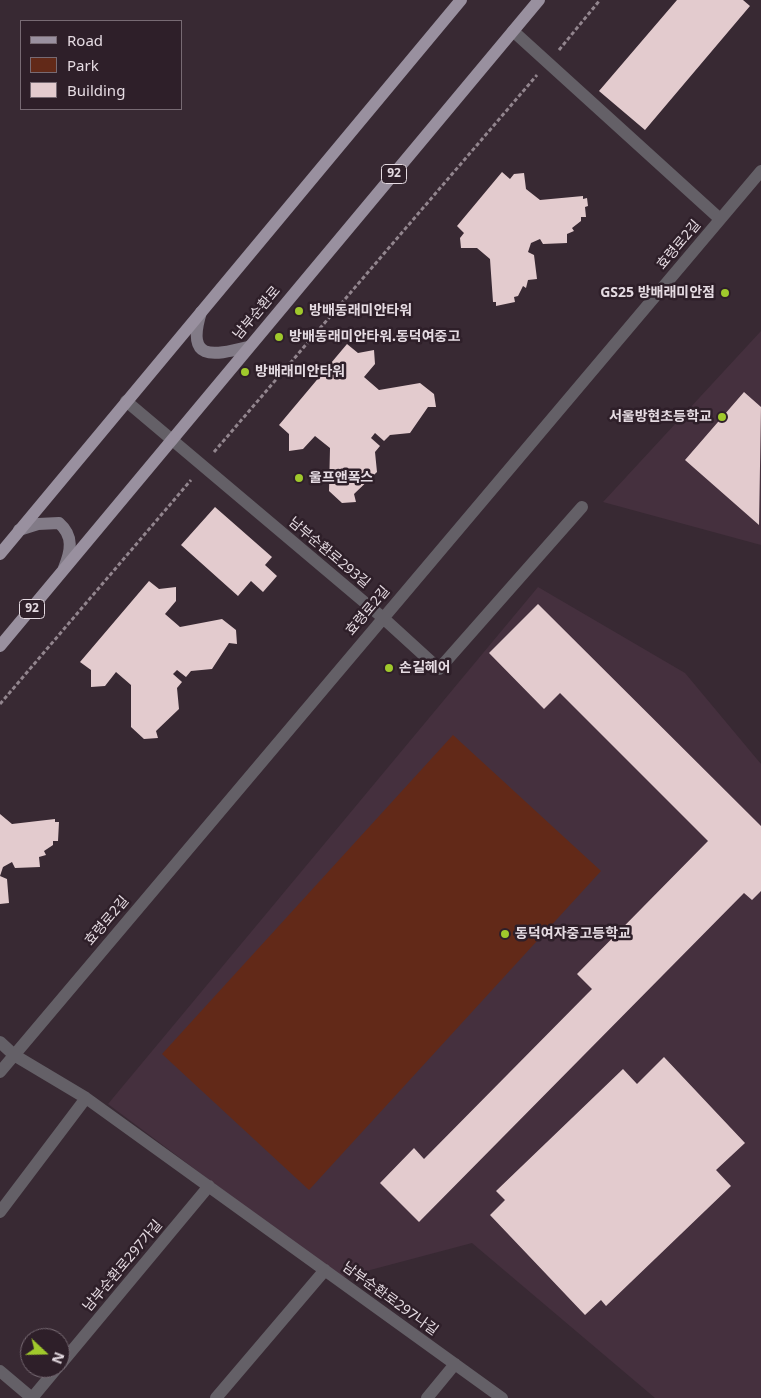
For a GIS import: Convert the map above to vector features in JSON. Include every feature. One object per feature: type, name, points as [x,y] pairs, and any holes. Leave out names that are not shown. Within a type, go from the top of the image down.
[{"type":"main road","points":[[0,554],[461,0]]},
{"type":"main road","name":"남부순환로","points":[[0,646],[539,0]]},
{"type":"main road","points":[[201,312],[196,328],[195,341],[199,348],[208,353],[217,354],[248,347]]},
{"type":"main road","points":[[19,530],[44,523],[60,523],[68,530],[70,539],[69,556],[63,571]]},
{"type":"street","points":[[513,31],[720,219]]},
{"type":"street","name":"효령로2길","points":[[0,1072],[382,617],[761,171]]},
{"type":"street","name":"남부순환로293길","points":[[126,401],[171,441],[382,617],[439,669],[582,507]]},
{"type":"street","points":[[0,1042],[14,1055],[86,1098],[325,1270]]},
{"type":"street","points":[[0,1212],[86,1098]]},
{"type":"street","name":"남부순환로297가길","points":[[70,1352],[209,1186]]},
{"type":"street","name":"남부순환로297나길","points":[[216,1398],[325,1270],[502,1398]]},
{"type":"street","points":[[427,1398],[455,1364]]},
{"type":"street","points":[[0,1371],[32,1398],[49,1378]]},
{"type":"path","points":[[0,704],[600,0]]},
{"type":"shaded area","name":"서울방현초등학교","points":[[761,331],[761,545],[603,502]]},
{"type":"shaded area","name":"동덕여자중고등학교","points":[[538,587],[685,673],[761,764],[761,1398],[655,1398],[472,1243],[340,1278],[108,1104]]},
{"type":"green space","points":[[453,735],[601,871],[309,1190],[162,1054]]},
{"type":"building","points":[[677,0],[743,0],[750,6],[645,130],[599,91]]},
{"type":"building","points":[[502,172],[510,179],[514,174],[524,173],[526,189],[540,200],[583,196],[583,199],[587,198],[588,206],[585,207],[586,217],[581,217],[581,221],[572,228],[574,231],[567,234],[567,243],[543,244],[540,239],[531,243],[528,252],[534,255],[537,279],[528,280],[526,288],[523,286],[518,296],[514,297],[515,302],[496,306],[496,302],[493,302],[490,259],[477,248],[461,248],[460,238],[464,233],[457,226]]},
{"type":"building","points":[[347,344],[358,353],[374,350],[375,364],[364,377],[379,390],[420,383],[434,394],[436,407],[428,407],[410,433],[390,435],[384,441],[375,433],[371,438],[380,446],[375,452],[377,472],[354,494],[356,502],[342,503],[329,491],[330,448],[315,436],[303,449],[289,451],[289,434],[279,425]]},
{"type":"building","points":[[744,392],[761,407],[759,525],[685,460]]},
{"type":"building","points":[[215,507],[272,557],[265,565],[277,576],[263,592],[251,581],[238,596],[181,545]]},
{"type":"building","points":[[149,581],[159,589],[176,587],[176,601],[165,614],[180,627],[222,619],[236,630],[237,644],[229,643],[212,669],[191,671],[186,677],[177,670],[173,674],[182,682],[177,688],[179,709],[156,731],[158,738],[144,739],[131,727],[131,685],[116,672],[105,686],[91,687],[91,670],[80,662]]},
{"type":"building","points":[[538,604],[761,826],[761,891],[752,900],[744,893],[419,1222],[380,1183],[414,1148],[424,1159],[592,989],[577,974],[708,841],[560,693],[544,709],[489,653]]},
{"type":"building","points":[[0,814],[12,824],[55,819],[55,822],[59,822],[58,841],[53,841],[53,845],[44,851],[46,855],[39,857],[40,867],[15,868],[12,862],[3,867],[0,876]]},
{"type":"building","points":[[0,876],[7,879],[9,903],[0,904]]},
{"type":"building","points":[[664,1057],[745,1143],[716,1170],[731,1186],[606,1306],[601,1300],[585,1315],[490,1215],[505,1200],[496,1191],[623,1069],[637,1084]]},
{"type":"place","name":"GS25 방배래미안점","points":[[725,293]]},
{"type":"place","name":"방배동래미안타워","points":[[299,311]]},
{"type":"place","name":"방배동래미안타워.동덕여중고","points":[[279,337]]},
{"type":"place","name":"방배래미안타워","points":[[245,372]]},
{"type":"place","name":"서울방현초등학교","points":[[722,417]]},
{"type":"place","name":"울프앤폭스","points":[[299,478]]},
{"type":"place","name":"손길헤어","points":[[389,668]]},
{"type":"place","name":"동덕여자중고등학교","points":[[505,934]]}]
